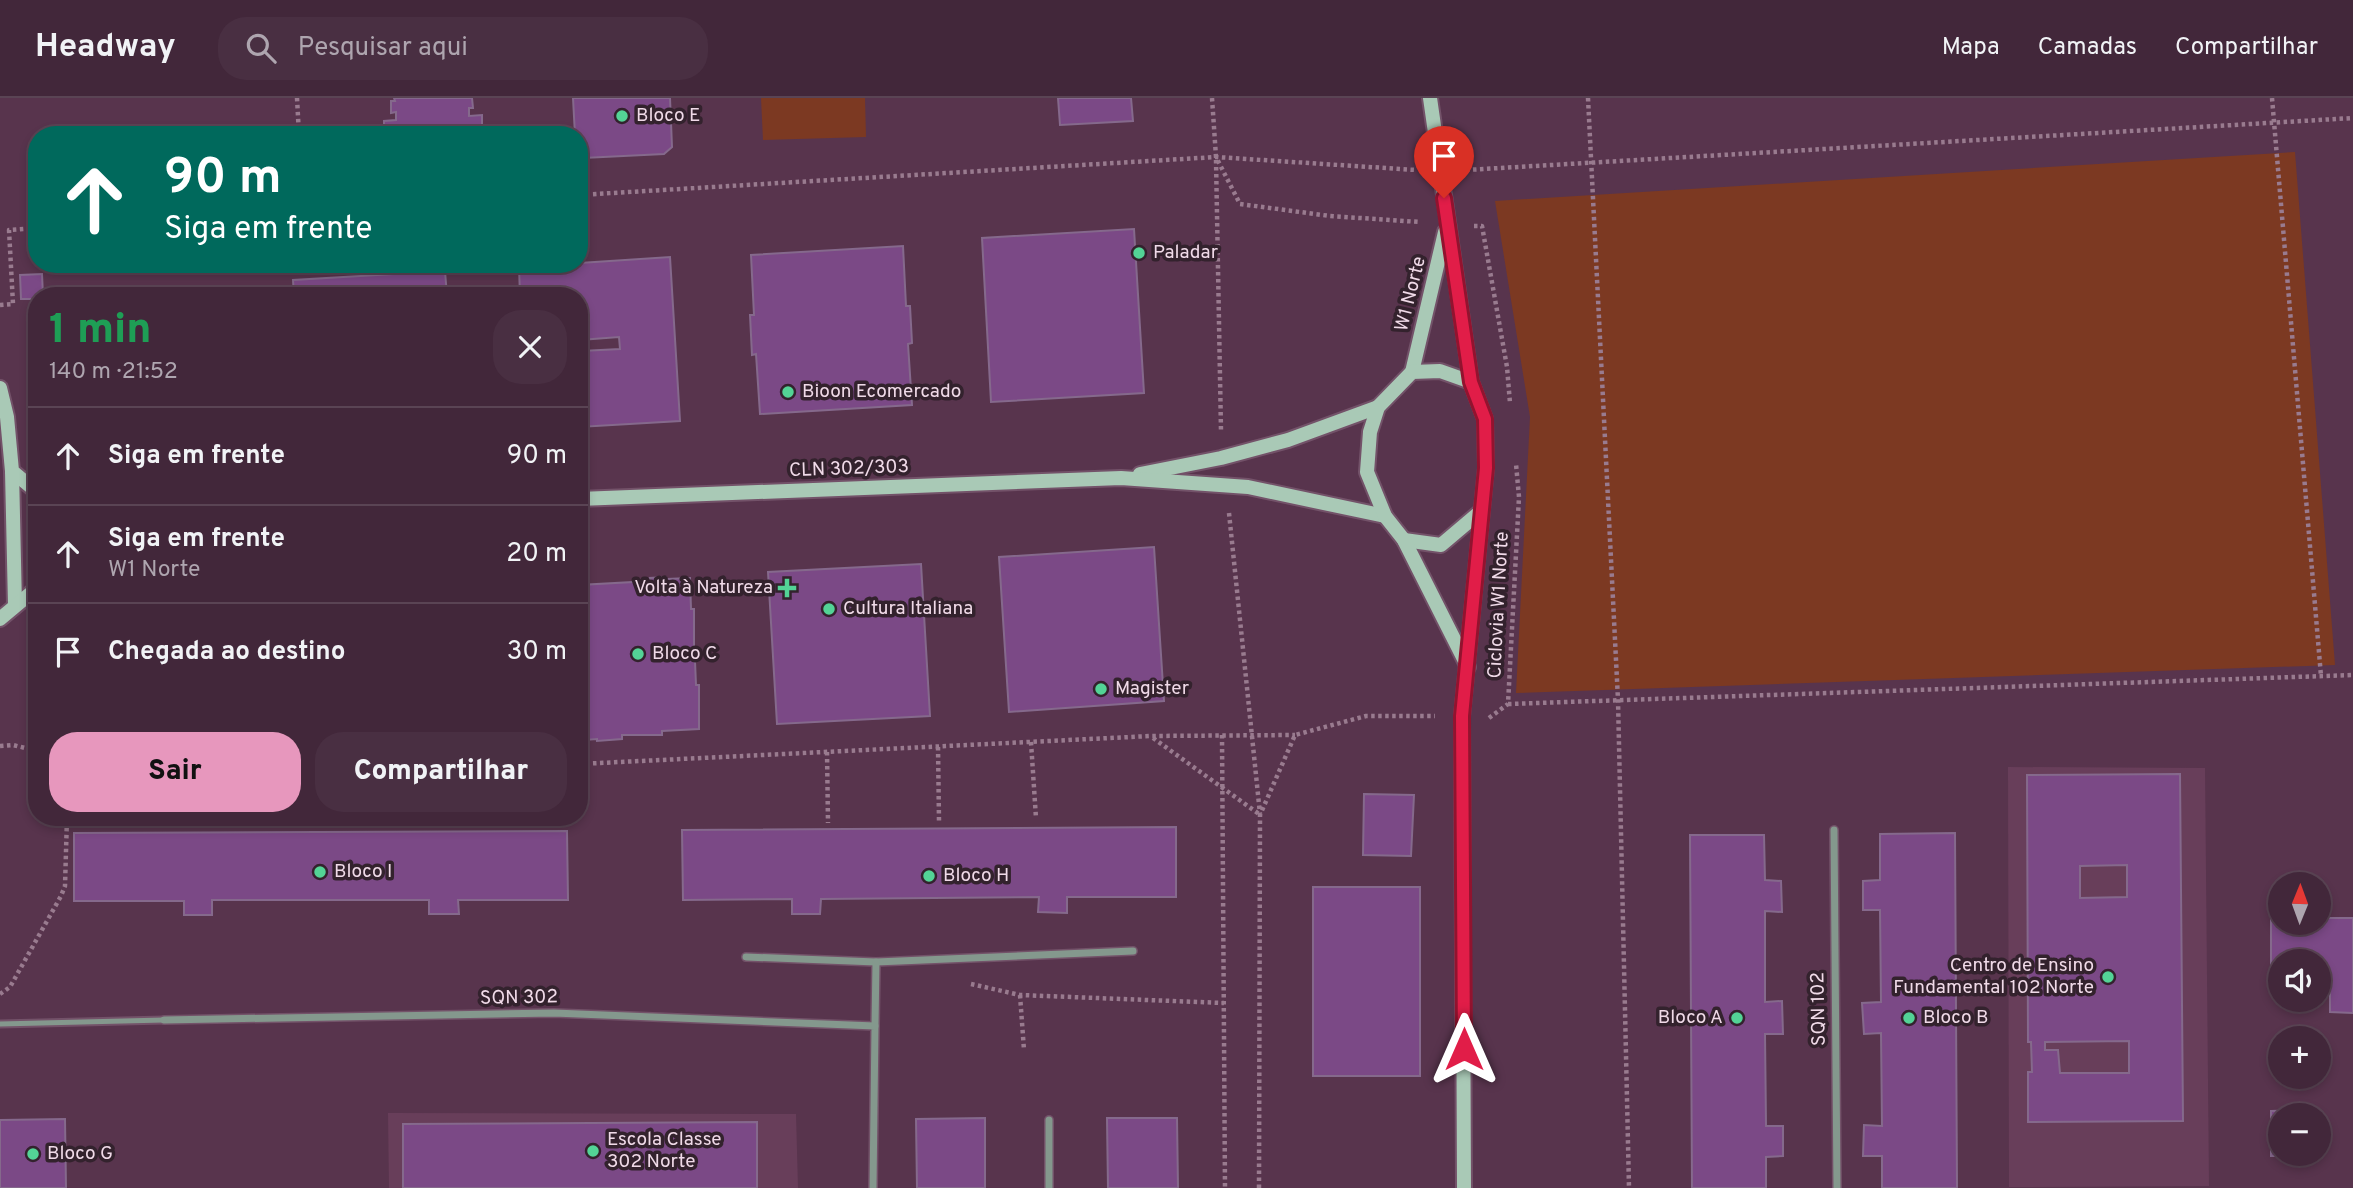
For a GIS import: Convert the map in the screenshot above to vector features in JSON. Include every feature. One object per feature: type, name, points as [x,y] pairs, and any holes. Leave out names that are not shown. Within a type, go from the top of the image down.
[{"type":"street","name":"W1 Norte","points":[[1430,98],[1471,382]]},
{"type":"street","name":"W1 Norte","points":[[1412,372],[1447,224]]},
{"type":"street","points":[[1464,1188],[1462,716],[1468,667],[1480,512],[1486,468],[1485,419],[1471,382],[1440,371],[1412,372],[1378,407],[1370,432],[1367,472],[1385,516],[1404,540],[1468,667]]},
{"type":"street","points":[[0,388],[7,417],[12,471],[15,605]]},
{"type":"street","name":"CLN 302/303","points":[[1121,478],[1221,458],[1288,440],[1378,407]]},
{"type":"street","points":[[12,471],[28,484]]},
{"type":"street","name":"CLN 302/303","points":[[588,499],[1121,478],[1248,487],[1385,516]]},
{"type":"street","points":[[1404,540],[1441,545],[1480,512]]},
{"type":"street","points":[[0,619],[28,595]]},
{"type":"street","name":"SQN 102","points":[[1833,830],[1837,1188]]},
{"type":"street","points":[[746,957],[876,962],[1133,951]]},
{"type":"street","points":[[873,1188],[876,962]]},
{"type":"street","name":"SQN 302","points":[[164,1020],[554,1013],[875,1026]]},
{"type":"street","points":[[1049,1119],[1049,1188]]},
{"type":"lane","points":[[0,1024],[164,1020]]},
{"type":"path","points":[[297,98],[299,126]]},
{"type":"path","points":[[1212,98],[1216,157],[1240,204],[1330,216],[1482,226],[1507,367],[1511,406]]},
{"type":"path","points":[[1588,98],[1618,700],[1629,1188]]},
{"type":"path","points":[[2272,98],[2321,676]]},
{"type":"path","points":[[0,305],[13,304],[9,230],[28,229]]},
{"type":"path","name":"Ciclovia W1 Norte","points":[[588,764],[1151,736],[1295,735],[1366,716],[1491,718],[1508,704],[1519,497],[1515,458]]},
{"type":"path","points":[[1508,704],[2353,675]]},
{"type":"path","points":[[1222,735],[1225,1188]]},
{"type":"path","points":[[1259,1188],[1260,815],[1295,735]]},
{"type":"path","points":[[1151,736],[1260,815]]},
{"type":"path","points":[[1031,742],[1036,818]]},
{"type":"path","points":[[0,746],[13,745],[28,749]]},
{"type":"path","points":[[938,747],[939,821]]},
{"type":"path","points":[[827,752],[828,823]]},
{"type":"path","points":[[0,994],[10,987],[65,886],[67,826]]},
{"type":"path","points":[[968,983],[1020,995],[1224,1003]]},
{"type":"path","points":[[1020,995],[1024,1050]]},
{"type":"shaded area","points":[[761,98],[865,98],[866,137],[763,140]]},
{"type":"shaded area","points":[[2295,152],[2335,665],[1516,693],[1530,417],[1495,201]]},
{"type":"shaded area","name":"Centro de Ensino Fundamental 102 Norte","points":[[2008,767],[2205,768],[2209,1186],[2009,1187]]},
{"type":"shaded area","name":"Escola Classe 302 Norte","points":[[388,1113],[796,1114],[798,1188],[389,1188]]},
{"type":"building","points":[[394,98],[472,98],[473,108],[469,108],[469,116],[482,115],[482,126],[384,126],[384,121],[396,120],[396,112],[391,113],[391,101],[395,101]]},
{"type":"building","name":"Bloco E","points":[[573,98],[670,98],[672,147],[664,154],[588,158],[588,126],[575,126]]},
{"type":"building","points":[[1058,98],[1131,98],[1133,121],[1060,125]]},
{"type":"building","points":[[1134,229],[1144,393],[991,402],[982,238]]},
{"type":"building","points":[[903,246],[906,306],[910,306],[912,343],[908,344],[912,405],[760,414],[756,354],[752,355],[750,315],[754,315],[751,255]]},
{"type":"building","points":[[670,257],[680,421],[588,426],[588,351],[620,349],[619,337],[588,339],[588,287],[520,287],[519,273],[588,273],[588,262]]},
{"type":"building","points":[[445,273],[446,287],[293,287],[293,280]]},
{"type":"building","points":[[42,274],[43,287],[28,287],[28,299],[21,299],[20,275]]},
{"type":"building","points":[[1154,547],[1164,701],[1009,712],[999,557]]},
{"type":"building","points":[[921,564],[930,716],[777,724],[768,572]]},
{"type":"building","name":"Bloco C","points":[[650,578],[690,578],[697,660],[696,685],[699,685],[699,729],[662,731],[662,735],[622,735],[622,739],[588,740],[588,584],[651,581]]},
{"type":"building","points":[[2180,774],[2183,1121],[2028,1122],[2028,1072],[2032,1072],[2031,1042],[2028,1042],[2027,775]],"holes":[[[2127,865],[2127,897],[2080,898],[2080,866]],[[2129,1041],[2129,1073],[2060,1073],[2058,1050],[2045,1050],[2045,1042]]]},
{"type":"building","points":[[1364,794],[1414,795],[1411,856],[1363,855]]},
{"type":"building","name":"Bloco H","points":[[1176,827],[1176,897],[1067,897],[1067,913],[1038,912],[1039,897],[821,899],[820,914],[792,914],[792,899],[683,900],[682,830]]},
{"type":"building","name":"Bloco I","points":[[567,831],[568,900],[458,900],[459,914],[429,914],[429,900],[212,900],[212,915],[184,915],[184,901],[74,901],[74,833]]},
{"type":"building","name":"Bloco B","points":[[1955,833],[1957,1188],[1882,1188],[1882,1156],[1863,1156],[1864,1125],[1882,1126],[1881,1033],[1864,1034],[1862,1003],[1881,1002],[1880,910],[1863,910],[1863,881],[1880,880],[1880,834]]},
{"type":"building","name":"Bloco A","points":[[1690,835],[1764,835],[1765,880],[1781,881],[1782,912],[1765,911],[1765,1002],[1782,1001],[1783,1034],[1765,1034],[1766,1126],[1783,1126],[1783,1156],[1766,1157],[1766,1188],[1692,1188]]},
{"type":"building","points":[[1313,887],[1420,887],[1420,1076],[1313,1076]]},
{"type":"building","points":[[2331,918],[2353,918],[2353,1013],[2330,1012],[2331,949],[2271,949],[2271,935],[2331,935]]},
{"type":"building","points":[[985,1118],[985,1188],[917,1188],[916,1119]]},
{"type":"building","points":[[1107,1118],[1177,1118],[1178,1188],[1108,1188]]},
{"type":"building","name":"Bloco G","points":[[65,1119],[66,1188],[0,1188],[0,1120]]},
{"type":"building","name":"Escola Classe 302 Norte","points":[[757,1122],[757,1188],[403,1188],[403,1124]]},
{"type":"place","name":"Bloco E","points":[[622,116]]},
{"type":"place","name":"Paladar","points":[[1139,253]]},
{"type":"place","name":"Bioon Ecomercado","points":[[788,392]]},
{"type":"place","name":"Volta à Natureza","points":[[787,588]]},
{"type":"place","name":"Cultura Italiana","points":[[829,609]]},
{"type":"place","name":"Bloco C","points":[[638,654]]},
{"type":"place","name":"Magister","points":[[1101,689]]},
{"type":"place","name":"Bloco I","points":[[320,872]]},
{"type":"place","name":"Bloco H","points":[[929,876]]},
{"type":"place","name":"Centro de Ensino Fundamental 102 Norte","points":[[2108,977]]},
{"type":"place","name":"Bloco A","points":[[1737,1018]]},
{"type":"place","name":"Bloco B","points":[[1909,1018]]},
{"type":"place","name":"Escola Classe 302 Norte","points":[[593,1151]]},
{"type":"place","name":"Bloco G","points":[[33,1154]]},
{"type":"route","points":[[1444,198],[1471,382],[1485,419],[1486,468],[1462,716],[1464,1049]]}]
